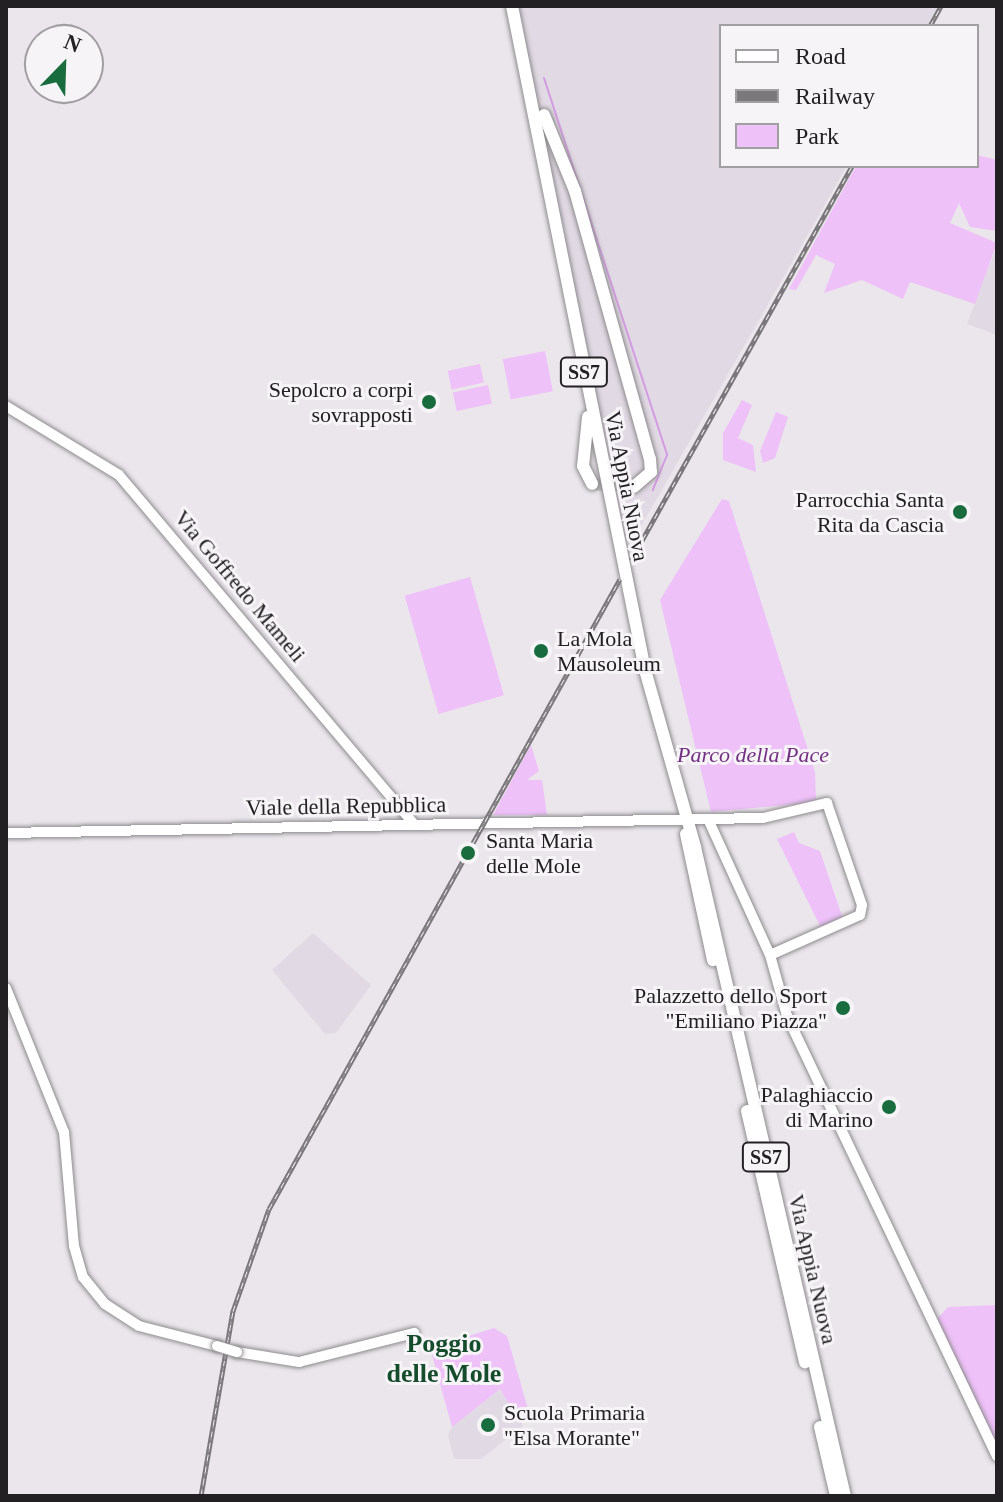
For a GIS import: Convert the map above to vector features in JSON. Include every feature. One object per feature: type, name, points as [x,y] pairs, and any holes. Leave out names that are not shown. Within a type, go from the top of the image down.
[{"type":"main road","name":"Via Appia Nuova","points":[[512,6],[635,626],[686,819],[845,1496]]},
{"type":"main road","name":"Via Appia Nuova","points":[[519,6],[544,115],[664,737]]},
{"type":"main road","points":[[544,115],[575,191],[650,459],[651,472],[634,487]]},
{"type":"main road","points":[[590,406],[583,466],[592,484]]},
{"type":"main road","name":"Via Appia Nuova","points":[[686,819],[686,848],[836,1496]]},
{"type":"street","name":"Via Goffredo Mameli","points":[[6,406],[119,475],[415,825]]},
{"type":"street","points":[[686,819],[709,824],[808,811],[827,803],[862,905],[860,915],[770,955]]},
{"type":"street","points":[[808,811],[832,822]]},
{"type":"street","name":"Viale della Repubblica","points":[[6,833],[686,819]]},
{"type":"street","points":[[709,824],[770,955],[787,1016],[997,1456]]},
{"type":"street","points":[[6,988],[64,1132],[77,1263],[92,1290],[139,1326],[287,1363],[414,1333]]},
{"type":"shaded area","points":[[512,6],[941,6],[930,24],[719,24],[719,168],[846,168],[632,542],[615,536]]},
{"type":"shaded area","points":[[997,246],[997,335],[967,324]]},
{"type":"shaded area","points":[[313,933],[371,985],[336,1033],[325,1034],[272,970]]},
{"type":"shaded area","name":"Scuola Primaria \"Elsa Morante\"","points":[[500,1389],[523,1426],[481,1459],[454,1459],[448,1435],[452,1427]]},
{"type":"green space","points":[[979,156],[997,160],[997,231],[970,227],[959,203],[950,223],[997,243],[975,304],[910,282],[903,299],[862,280],[824,293],[835,264],[816,255],[796,290],[789,289],[855,168],[979,168]]},
{"type":"green space","points":[[545,351],[553,391],[511,399],[503,359]]},
{"type":"green space","points":[[480,364],[484,383],[452,389],[448,371]]},
{"type":"green space","points":[[488,385],[492,404],[457,411],[453,392]]},
{"type":"green space","points":[[742,400],[752,405],[738,438],[753,445],[756,472],[723,460],[723,433]]},
{"type":"green space","points":[[776,412],[788,417],[775,458],[763,463],[760,451]]},
{"type":"green space","name":"Parco della Pace","points":[[722,499],[729,501],[815,772],[816,802],[711,812],[660,600]]},
{"type":"green space","points":[[470,577],[504,695],[439,714],[405,596]]},
{"type":"green space","points":[[531,745],[539,771],[527,780],[542,780],[547,815],[493,815]]},
{"type":"green space","points":[[794,832],[799,843],[820,851],[843,919],[821,928],[777,839]]},
{"type":"green space","points":[[997,1305],[997,1445],[937,1319],[948,1307]]},
{"type":"green space","points":[[494,1328],[507,1336],[530,1416],[521,1424],[500,1389],[452,1427],[430,1348]]},
{"type":"waterway","points":[[544,78],[667,455],[653,490]]},
{"type":"tunnel","points":[[592,484],[634,487]]},
{"type":"railway","points":[[931,24],[941,6]]},
{"type":"railway","points":[[631,560],[851,168]]},
{"type":"railway","points":[[201,1496],[233,1311],[269,1209],[620,579]]},
{"type":"place","name":"Sepolcro a corpi sovrapposti","points":[[429,402]]},
{"type":"place","name":"Parrocchia Santa Rita da Cascia","points":[[960,512]]},
{"type":"place","name":"La Mola Mausoleum","points":[[541,651]]},
{"type":"place","name":"Santa Maria delle Mole","points":[[468,853]]},
{"type":"place","name":"Palazzetto dello Sport \"Emiliano Piazza\"","points":[[843,1008]]},
{"type":"place","name":"Palaghiaccio di Marino","points":[[889,1107]]},
{"type":"place","name":"Scuola Primaria \"Elsa Morante\"","points":[[488,1425]]},
{"type":"district","name":"Poggio delle Mole","points":[[444,1359]]}]
